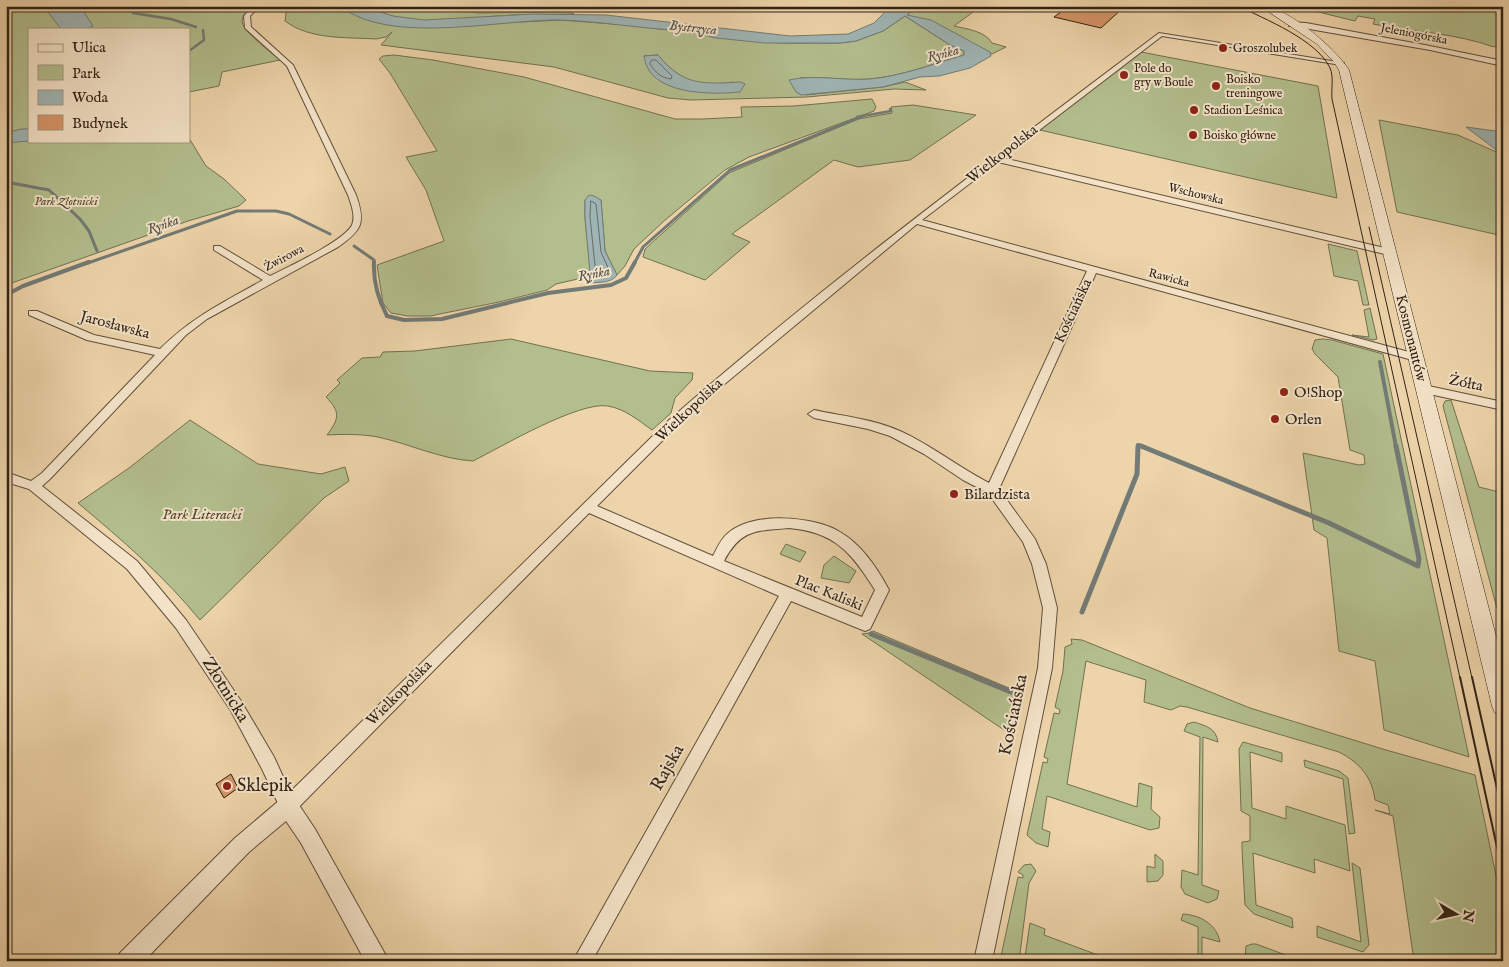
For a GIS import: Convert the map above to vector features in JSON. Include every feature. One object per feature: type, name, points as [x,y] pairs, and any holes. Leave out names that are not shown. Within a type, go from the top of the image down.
[{"type":"main road","name":"Kosmonautów","points":[[1264,6],[1324,46],[1344,70],[1503,706]]},
{"type":"street","name":"Żwirowa","points":[[33,486],[46,476],[182,333],[203,318],[322,253],[348,236],[356,227],[359,215],[332,152],[290,65],[248,28],[248,16],[257,6]]},
{"type":"street","name":"Jeleniogórska","points":[[1292,24],[1404,43],[1503,64]]},
{"type":"street","name":"Wielkopolska","points":[[128,961],[242,845],[288,806],[672,424],[717,384],[916,221],[1161,34],[1340,63]]},
{"type":"street","name":"Wschowska","points":[[996,159],[1389,252]]},
{"type":"street","name":"Rawicka","points":[[916,221],[1416,357]]},
{"type":"street","points":[[216,248],[271,281]]},
{"type":"street","name":"Kościańska","points":[[992,490],[1093,270]]},
{"type":"street","name":"Jarosławska","points":[[33,313],[90,338],[162,353]]},
{"type":"street","name":"Żółta","points":[[1424,389],[1503,406]]},
{"type":"street","name":"Kościańska","points":[[814,414],[870,425],[894,433],[928,451],[967,477],[992,490],[1028,539],[1048,592],[1050,626],[1045,668],[983,961]]},
{"type":"street","name":"Złotnicka","points":[[6,477],[33,486],[132,565],[181,624],[236,706],[268,763],[288,806],[308,836],[378,961]]},
{"type":"street","name":"Plac Kaliski","points":[[588,507],[716,563],[788,594],[865,626],[882,590],[869,568],[852,547],[832,533],[810,525],[793,522],[749,528],[734,535],[716,563]]},
{"type":"street","name":"Rajska","points":[[582,961],[788,594]]},
{"type":"green space","name":"Park Złotnicki","points":[[6,6],[254,6],[243,17],[243,25],[252,36],[280,60],[222,72],[219,86],[190,92],[190,28],[28,28],[28,142],[190,142],[190,140],[206,166],[224,179],[246,200],[239,206],[188,221],[6,285]]},
{"type":"green space","points":[[287,6],[340,6],[368,20],[421,27],[561,20],[626,25],[779,43],[840,43],[856,41],[883,31],[905,16],[950,45],[964,51],[964,55],[894,75],[870,79],[800,78],[806,95],[883,87],[905,82],[926,90],[894,89],[807,97],[691,100],[668,98],[554,67],[381,45],[392,32],[386,37],[376,39],[317,35],[306,32],[285,21]],"holes":[[[658,55],[682,76],[701,83],[711,85],[733,82],[705,92],[644,56]]]},
{"type":"green space","points":[[368,6],[447,6],[445,8],[478,13],[570,12],[574,14],[507,15],[431,21],[398,18]]},
{"type":"green space","points":[[918,6],[952,6],[973,12],[954,26],[980,33],[992,43],[1006,47],[992,54],[937,24],[907,15]]},
{"type":"green space","points":[[1294,6],[1503,6],[1503,49],[1497,45],[1494,47],[1449,36],[1373,24],[1375,19],[1358,16],[1355,21]]},
{"type":"green space","name":"Stadion Leśnica","points":[[1141,52],[1318,86],[1337,198],[1040,130]]},
{"type":"green space","points":[[394,55],[433,60],[524,77],[675,119],[742,117],[741,107],[794,106],[872,99],[876,107],[874,111],[749,157],[725,170],[634,249],[625,266],[617,275],[605,251],[601,200],[585,200],[591,276],[556,284],[547,290],[499,302],[430,316],[408,316],[391,313],[383,303],[377,265],[444,241],[426,190],[406,157],[437,151],[390,73],[379,59],[383,56]]},
{"type":"green space","points":[[913,105],[976,115],[910,160],[858,167],[834,160],[732,234],[750,242],[705,280],[643,257],[645,249],[729,173],[858,119],[892,113],[891,107]]},
{"type":"green space","points":[[1379,120],[1458,135],[1503,155],[1503,236],[1397,212]]},
{"type":"green space","points":[[1328,244],[1357,251],[1369,305],[1363,305],[1358,281],[1334,276]]},
{"type":"green space","points":[[1370,308],[1377,339],[1373,340],[1352,335],[1369,337],[1364,310]]},
{"type":"green space","points":[[511,339],[650,371],[693,373],[692,380],[675,398],[671,413],[652,430],[631,415],[620,410],[608,406],[595,406],[540,426],[473,461],[437,454],[378,437],[353,434],[327,435],[337,416],[334,407],[326,397],[340,383],[337,380],[362,358],[380,357],[383,352],[415,351]]},
{"type":"green space","points":[[1322,339],[1383,354],[1469,757],[1384,730],[1375,661],[1339,651],[1327,538],[1314,530],[1303,453],[1359,465],[1365,464],[1364,455],[1350,450],[1338,377],[1312,349],[1315,340]]},
{"type":"green space","points":[[1451,400],[1479,487],[1503,493],[1503,631],[1443,406],[1445,401]]},
{"type":"green space","name":"Park Literacki","points":[[190,420],[258,464],[321,474],[345,467],[349,481],[324,498],[200,620],[157,573],[78,503],[129,468]]},
{"type":"green space","points":[[786,544],[806,552],[800,562],[780,554]]},
{"type":"green space","points":[[834,556],[856,571],[849,583],[821,578],[824,565]]},
{"type":"green space","points":[[873,631],[1016,691],[1007,732],[862,634]]},
{"type":"green space","points":[[1071,639],[1082,640],[1250,708],[1475,775],[1503,909],[1503,961],[1414,961],[1393,816],[1375,810],[1390,814],[1388,805],[1375,800],[1368,778],[1353,761],[1339,752],[1187,707],[1180,706],[1171,710],[1144,702],[1146,680],[1086,661],[1067,784],[1137,807],[1139,783],[1152,787],[1151,809],[1160,817],[1159,828],[1150,830],[1047,796],[1042,829],[1050,832],[1048,847],[1036,843],[1027,835],[1043,762],[1047,763],[1048,759],[1044,757],[1054,713],[1059,714],[1060,710],[1055,707],[1063,671],[1065,647],[1072,644]]},
{"type":"green space","points":[[1194,722],[1206,726],[1213,731],[1218,742],[1203,737],[1202,885],[1219,891],[1217,899],[1208,903],[1185,894],[1181,887],[1182,870],[1198,875],[1200,737],[1184,731],[1187,724]]},
{"type":"green space","points":[[1243,742],[1282,753],[1282,762],[1250,752],[1252,808],[1286,819],[1286,806],[1345,825],[1350,871],[1314,859],[1315,873],[1253,853],[1256,905],[1292,918],[1293,928],[1254,914],[1245,905],[1242,842],[1250,841],[1250,816],[1241,811],[1239,749]]},
{"type":"green space","points":[[1304,760],[1339,771],[1348,778],[1355,833],[1349,834],[1343,779],[1305,767]]},
{"type":"green space","points":[[1155,854],[1163,861],[1163,875],[1158,881],[1147,882],[1147,866],[1155,868]]},
{"type":"green space","points":[[1352,863],[1360,868],[1369,945],[1363,952],[1317,937],[1317,926],[1361,942]]},
{"type":"green space","points":[[1031,864],[1036,871],[1029,883],[1019,961],[1000,961],[1018,877],[1023,878],[1023,875],[1018,872],[1024,865]]},
{"type":"green space","points":[[1183,914],[1196,916],[1207,922],[1218,936],[1220,942],[1202,937],[1202,961],[1198,961],[1198,927],[1181,920]]},
{"type":"green space","points":[[1030,923],[1045,929],[1044,935],[1106,958],[1106,961],[1034,961],[1025,957]]},
{"type":"green space","points":[[1252,944],[1302,961],[1269,961],[1257,956],[1257,961],[1245,961],[1246,946]]},
{"type":"water","points":[[47,6],[80,6],[93,26],[89,28],[60,28],[48,12]]},
{"type":"water","name":"Bystrzyca","points":[[340,6],[368,6],[393,16],[424,20],[534,14],[606,15],[790,36],[848,34],[874,23],[891,6],[918,6],[907,15],[931,20],[990,52],[991,56],[970,68],[939,76],[920,77],[883,87],[801,95],[796,92],[789,80],[799,78],[870,79],[894,75],[964,55],[964,51],[950,45],[905,16],[883,31],[856,41],[840,43],[765,43],[716,38],[674,30],[561,20],[447,28],[416,28],[387,25],[361,18]]},
{"type":"water","points":[[658,55],[676,73],[694,81],[704,83],[740,82],[745,84],[740,92],[713,93],[682,90],[656,78],[648,69],[644,56]]},
{"type":"water","points":[[1466,127],[1503,132],[1503,155]]},
{"type":"water","points":[[28,129],[28,141],[6,143],[6,133]]},
{"type":"water","points":[[589,195],[601,200],[605,251],[617,275],[606,282],[591,283],[585,218],[585,200]]},
{"type":"building","points":[[1069,6],[1125,6],[1101,28],[1054,17]]},
{"type":"building","name":"Sklepik","points":[[231,774],[238,788],[224,798],[216,784]]},
{"type":"waterway","points":[[135,6],[133,13],[171,19],[196,27]]},
{"type":"waterway","points":[[190,50],[204,40],[203,30]]},
{"type":"waterway","name":"Ryńka","points":[[857,117],[891,111],[890,109]]},
{"type":"waterway","name":"Ryńka","points":[[634,264],[643,247],[730,170],[863,116]]},
{"type":"waterway","points":[[6,182],[49,190],[80,219],[89,231],[97,251]]},
{"type":"waterway","name":"Ryńka","points":[[85,264],[237,211],[276,211],[289,214],[330,234]]},
{"type":"waterway","name":"Ryńka","points":[[354,246],[374,260],[374,276],[377,290],[387,316],[404,320],[442,319],[548,293],[611,285],[626,278],[635,262]]},
{"type":"waterway","name":"Ryńka","points":[[6,295],[23,286],[89,262]]},
{"type":"waterway","points":[[1380,362],[1396,447]]},
{"type":"waterway","points":[[1082,612],[1137,474],[1138,446]]},
{"type":"waterway","points":[[1138,446],[1141,446]]},
{"type":"waterway","points":[[1141,446],[1329,523],[1418,566],[1419,559],[1396,446]]},
{"type":"waterway","points":[[871,634],[978,678]]},
{"type":"waterway","points":[[975,677],[1019,695]]},
{"type":"tram line","points":[[1238,6],[1289,31],[1314,48],[1330,68],[1332,99],[1460,678]]},
{"type":"tram line","points":[[1369,227],[1472,678]]},
{"type":"tram line","points":[[1460,677],[1503,875]]},
{"type":"tram line","points":[[1472,677],[1503,815]]},
{"type":"place","name":"Groszolubek","points":[[1223,48]]},
{"type":"place","name":"Pole do gry w Boule","points":[[1124,75]]},
{"type":"place","name":"Boisko treningowe","points":[[1216,86]]},
{"type":"place","name":"Stadion Leśnica","points":[[1194,110]]},
{"type":"place","name":"Boisko główne","points":[[1193,135]]},
{"type":"place","name":"O!Shop","points":[[1284,392]]},
{"type":"place","name":"Orlen","points":[[1275,419]]},
{"type":"place","name":"Bilardzista","points":[[954,494]]},
{"type":"place","name":"Sklepik","points":[[227,786]]}]
